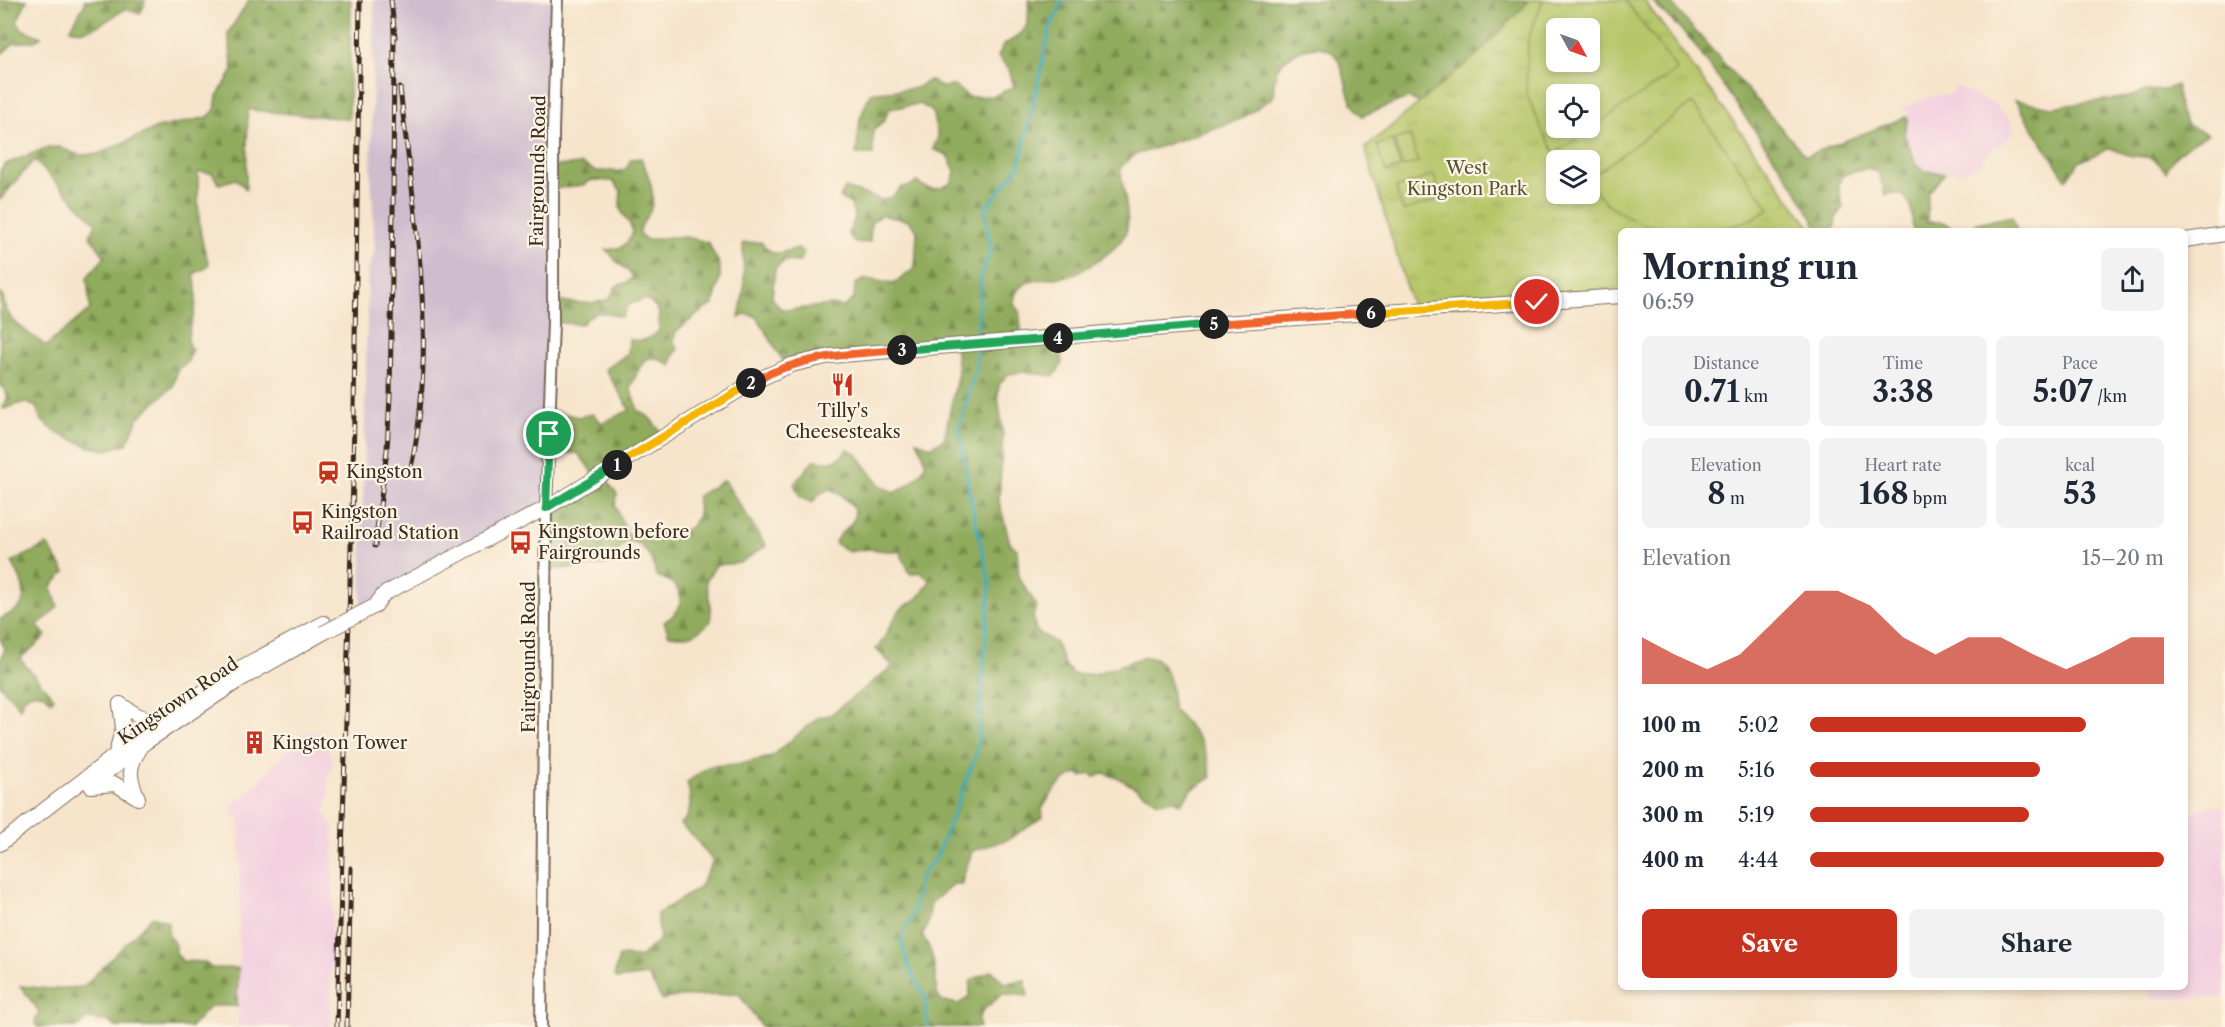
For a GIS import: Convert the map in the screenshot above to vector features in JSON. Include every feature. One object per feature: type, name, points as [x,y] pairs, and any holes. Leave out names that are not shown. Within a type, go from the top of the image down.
[{"type":"main road","points":[[2188,240],[2225,234]]},
{"type":"main road","name":"Kingstown Road","points":[[0,852],[146,742],[323,628],[546,508],[773,371],[808,359],[830,356],[1249,321],[1618,296]]},
{"type":"main road","name":"Kingstown Road","points":[[0,844],[160,720],[237,669],[323,628]]},
{"type":"main road","points":[[116,753],[123,727],[120,704],[146,720],[160,720]]},
{"type":"main road","points":[[89,786],[115,784],[138,798],[130,774],[131,763],[146,742]]},
{"type":"street","name":"Fairgrounds Road","points":[[541,1027],[546,508],[553,323],[553,141],[557,0]]},
{"type":"shaded area","points":[[374,0],[558,0],[548,502],[361,607],[368,271],[375,250],[371,174]]},
{"type":"shaded area","points":[[1954,86],[1994,104],[2008,117],[2014,130],[2007,141],[1991,150],[1979,165],[1962,172],[1925,171],[1916,164],[1904,134],[1908,119],[1906,117],[1910,113],[1899,109],[1928,97],[1952,94],[1955,92]]},
{"type":"shaded area","points":[[320,732],[333,761],[328,781],[329,797],[324,811],[334,827],[330,1027],[238,1027],[240,836],[239,822],[230,805],[261,781],[301,733]]},
{"type":"shaded area","points":[[2214,805],[2225,808],[2225,997],[2151,999],[2151,990],[2188,990],[2188,817],[2199,808]]},
{"type":"green space","points":[[0,0],[27,0],[17,22],[22,29],[41,37],[35,41],[14,43],[0,55]]},
{"type":"green space","points":[[84,0],[145,0],[140,14],[125,9],[92,28],[77,31],[70,29],[86,2]]},
{"type":"green space","points":[[249,0],[351,0],[349,119],[248,110],[246,189],[236,179],[219,184],[212,173],[198,172],[200,230],[209,263],[206,268],[194,274],[196,302],[188,338],[189,345],[193,349],[188,361],[178,369],[173,386],[138,418],[127,444],[108,450],[90,447],[57,433],[41,420],[36,407],[25,402],[3,409],[8,398],[5,390],[0,386],[0,293],[14,321],[46,346],[90,309],[87,277],[105,257],[90,236],[96,223],[34,160],[0,200],[0,170],[6,164],[46,148],[59,147],[79,155],[98,154],[157,128],[208,117],[215,110],[217,96],[233,71],[228,33]]},
{"type":"green space","points":[[1028,0],[1543,0],[1432,107],[1407,98],[1362,116],[1351,101],[1341,66],[1332,52],[1316,47],[1299,51],[1278,67],[1273,97],[1241,119],[1135,155],[1120,168],[1127,210],[1127,226],[1122,239],[1109,253],[1092,265],[1067,276],[1025,284],[1015,295],[1014,305],[1019,310],[1022,337],[1060,337],[1062,364],[1054,376],[1024,372],[1008,374],[999,385],[998,395],[1003,434],[999,501],[1010,543],[1017,549],[1019,578],[1037,606],[1033,616],[1036,631],[1056,643],[1065,666],[1073,674],[1094,674],[1144,657],[1156,658],[1168,675],[1173,709],[1195,732],[1204,747],[1211,778],[1191,790],[1181,804],[1175,800],[1158,802],[1124,781],[1104,773],[1095,777],[1091,774],[1082,777],[1077,774],[1066,779],[1053,793],[1042,809],[1043,817],[1009,839],[972,851],[962,884],[954,884],[931,903],[927,927],[922,935],[932,957],[937,995],[942,1001],[959,1004],[969,996],[971,980],[992,971],[1004,983],[1025,980],[1028,996],[1003,994],[983,1010],[978,1021],[980,1027],[762,1027],[739,994],[675,997],[661,1000],[648,975],[617,979],[614,976],[619,956],[640,957],[660,939],[657,914],[699,888],[713,861],[680,824],[689,811],[690,799],[687,782],[710,766],[740,764],[771,757],[819,717],[830,715],[893,666],[876,649],[899,611],[919,597],[930,581],[920,572],[910,574],[900,552],[867,549],[849,552],[835,543],[853,521],[855,516],[852,506],[830,489],[821,493],[812,503],[800,497],[794,484],[814,460],[834,461],[841,457],[847,449],[856,453],[879,484],[894,493],[903,488],[918,477],[924,468],[925,458],[917,441],[931,447],[944,439],[958,373],[955,344],[783,361],[755,316],[746,314],[739,318],[744,289],[743,243],[761,242],[773,253],[798,248],[804,253],[799,262],[785,261],[775,269],[772,298],[780,308],[787,310],[831,305],[843,307],[854,299],[855,284],[867,279],[893,284],[915,268],[917,231],[909,221],[881,215],[871,223],[870,242],[855,243],[848,233],[855,219],[851,204],[840,198],[845,188],[883,200],[893,196],[902,187],[917,182],[926,187],[940,188],[953,181],[955,171],[947,155],[933,149],[938,137],[932,111],[920,104],[889,109],[884,121],[873,130],[873,154],[856,154],[860,119],[870,93],[916,88],[930,80],[941,87],[954,86],[969,97],[994,96],[1014,87],[1009,69],[998,57],[1003,45],[1017,37],[1025,28],[1028,17]]},
{"type":"green space","name":"West Kingston Park","points":[[1530,0],[1644,0],[1811,228],[1618,228],[1618,288],[1413,310],[1365,148],[1478,54]]},
{"type":"green space","points":[[1543,0],[1625,0],[1677,70],[1600,122],[1600,84],[1546,84],[1546,137],[1526,93],[1528,40]]},
{"type":"green space","points":[[1651,0],[1668,0],[1806,156],[1906,117],[1908,119],[1904,134],[1916,164],[1925,171],[1945,173],[1928,193],[1927,222],[1943,222],[1953,228],[1913,228],[1911,205],[1903,195],[1892,193],[1885,195],[1879,173],[1868,168],[1843,175],[1838,186],[1843,208],[1836,218],[1834,228],[1817,228],[1794,186],[1691,40]]},
{"type":"green space","points":[[2177,85],[2179,108],[2187,125],[2208,134],[2178,154],[2166,172],[2159,163],[2152,159],[2127,155],[2110,148],[2079,162],[2066,180],[2015,100],[2052,107],[2129,97]]},
{"type":"green space","points":[[1692,103],[1770,209],[1747,221],[1724,228],[1661,228],[1629,217],[1600,196],[1600,171]]},
{"type":"green space","points":[[1410,135],[1418,162],[1403,167],[1394,140]]},
{"type":"green space","points":[[1547,138],[1577,138],[1559,150],[1553,150]]},
{"type":"green space","points":[[1392,140],[1401,167],[1386,172],[1377,145]]},
{"type":"green space","points":[[641,158],[651,185],[653,199],[640,234],[647,240],[678,237],[709,243],[720,266],[720,277],[713,305],[676,331],[674,341],[678,349],[671,366],[654,358],[644,361],[630,388],[638,410],[649,417],[661,432],[602,474],[617,494],[615,505],[627,534],[640,541],[659,531],[676,533],[693,525],[698,515],[696,497],[724,480],[766,546],[740,563],[716,565],[706,581],[711,621],[701,630],[688,636],[669,635],[664,622],[678,609],[680,596],[678,590],[673,584],[656,576],[649,556],[637,543],[630,541],[624,544],[618,551],[613,564],[548,570],[549,506],[596,477],[578,453],[551,454],[552,411],[578,417],[593,414],[602,423],[630,410],[605,369],[628,354],[629,339],[645,340],[659,331],[657,308],[645,299],[628,305],[622,317],[595,313],[582,324],[558,323],[555,302],[588,303],[609,299],[616,286],[628,282],[633,277],[606,250],[623,246],[633,232],[621,211],[621,191],[613,181],[592,180],[583,185],[555,189],[555,166],[582,164],[595,171],[620,171],[626,169],[631,159]]},
{"type":"green space","points":[[1434,175],[1441,198],[1403,211],[1396,188]]},
{"type":"green space","points":[[2012,216],[2016,228],[1972,228],[1977,223]]},
{"type":"green space","points":[[46,545],[65,572],[51,587],[58,606],[37,625],[46,636],[20,659],[54,698],[51,701],[42,694],[29,694],[20,708],[0,685],[0,660],[5,649],[0,639],[0,619],[17,609],[23,600],[22,583],[12,562]]},
{"type":"green space","points":[[153,916],[168,922],[169,935],[182,961],[205,962],[211,968],[238,968],[237,1006],[210,1006],[191,1027],[116,1027],[107,1021],[86,1019],[79,1027],[37,1027],[35,1021],[39,1011],[20,986],[49,989],[83,987]]},
{"type":"waterway","points":[[977,340],[981,274],[991,250],[985,209],[1019,167],[1050,28],[1063,0]]},
{"type":"waterway","points":[[928,1027],[925,997],[909,968],[901,939],[914,910],[920,876],[936,858],[977,752],[990,585],[971,501],[959,427],[976,368],[977,347]]},
{"type":"railway","points":[[337,1027],[353,479],[360,0]]},
{"type":"railway","points":[[391,0],[395,37]]},
{"type":"railway","points":[[375,546],[387,450],[390,396],[394,28]]},
{"type":"railway","points":[[400,88],[417,232],[423,329],[423,377],[410,472]]},
{"type":"railway","points":[[347,1027],[351,868]]},
{"type":"place","name":"Tilly's Cheesesteaks","points":[[843,385]]},
{"type":"place","name":"Kingston","points":[[328,472]]},
{"type":"place","name":"Kingston Railroad Station","points":[[303,522]]},
{"type":"place","name":"Kingstown before Fairgrounds","points":[[520,542]]},
{"type":"place","name":"Kingston Tower","points":[[254,743]]},
{"type":"route","points":[[549,434],[546,508],[753,382],[773,371],[808,359],[1237,322],[1537,302]]}]
